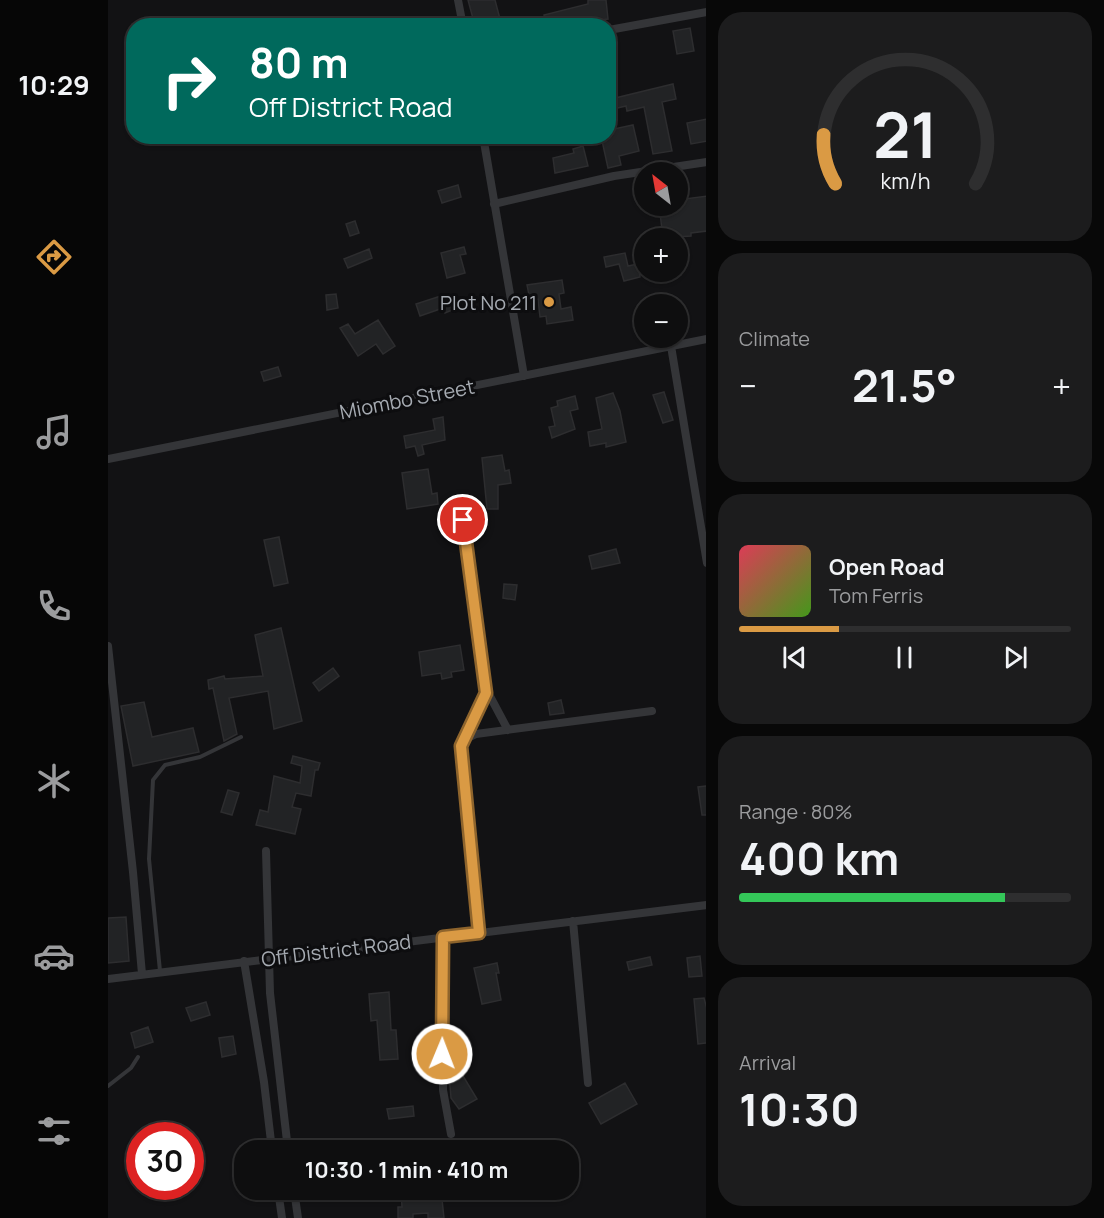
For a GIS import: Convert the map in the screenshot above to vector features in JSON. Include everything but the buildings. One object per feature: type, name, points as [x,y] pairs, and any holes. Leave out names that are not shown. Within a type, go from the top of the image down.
[{"type":"street","points":[[458,0],[461,18]]},
{"type":"street","points":[[616,29],[706,12]]},
{"type":"street","points":[[484,144],[524,376]]},
{"type":"street","points":[[494,204],[614,176],[706,162]]},
{"type":"street","name":"Miombo Street","points":[[688,343],[706,339]]},
{"type":"street","name":"Miombo Street","points":[[108,459],[661,348]]},
{"type":"street","points":[[671,348],[706,563]]},
{"type":"street","points":[[463,520],[486,693],[508,730]]},
{"type":"street","points":[[108,646],[134,872],[142,974]]},
{"type":"street","points":[[479,933],[461,746],[486,693]]},
{"type":"street","points":[[466,737],[652,711]]},
{"type":"street","points":[[266,851],[276,1049],[287,1140]]},
{"type":"street","name":"Off District Road","points":[[108,979],[706,905]]},
{"type":"street","points":[[573,921],[588,1083]]},
{"type":"street","points":[[443,937],[442,1089],[451,1134]]},
{"type":"street","points":[[244,961],[264,1082],[271,1140]]},
{"type":"street","points":[[279,1200],[282,1218]]},
{"type":"street","points":[[295,1200],[298,1218]]},
{"type":"lane","points":[[160,972],[149,876],[148,843],[153,780],[165,765],[200,757],[241,737]]},
{"type":"lane","points":[[108,1086],[131,1068],[138,1058]]},
{"type":"place","name":"Plot No 211","points":[[549,302]]},
{"type":"route","points":[[442,1054],[443,937],[479,933],[461,746],[486,693],[479,660],[463,520]]}]
